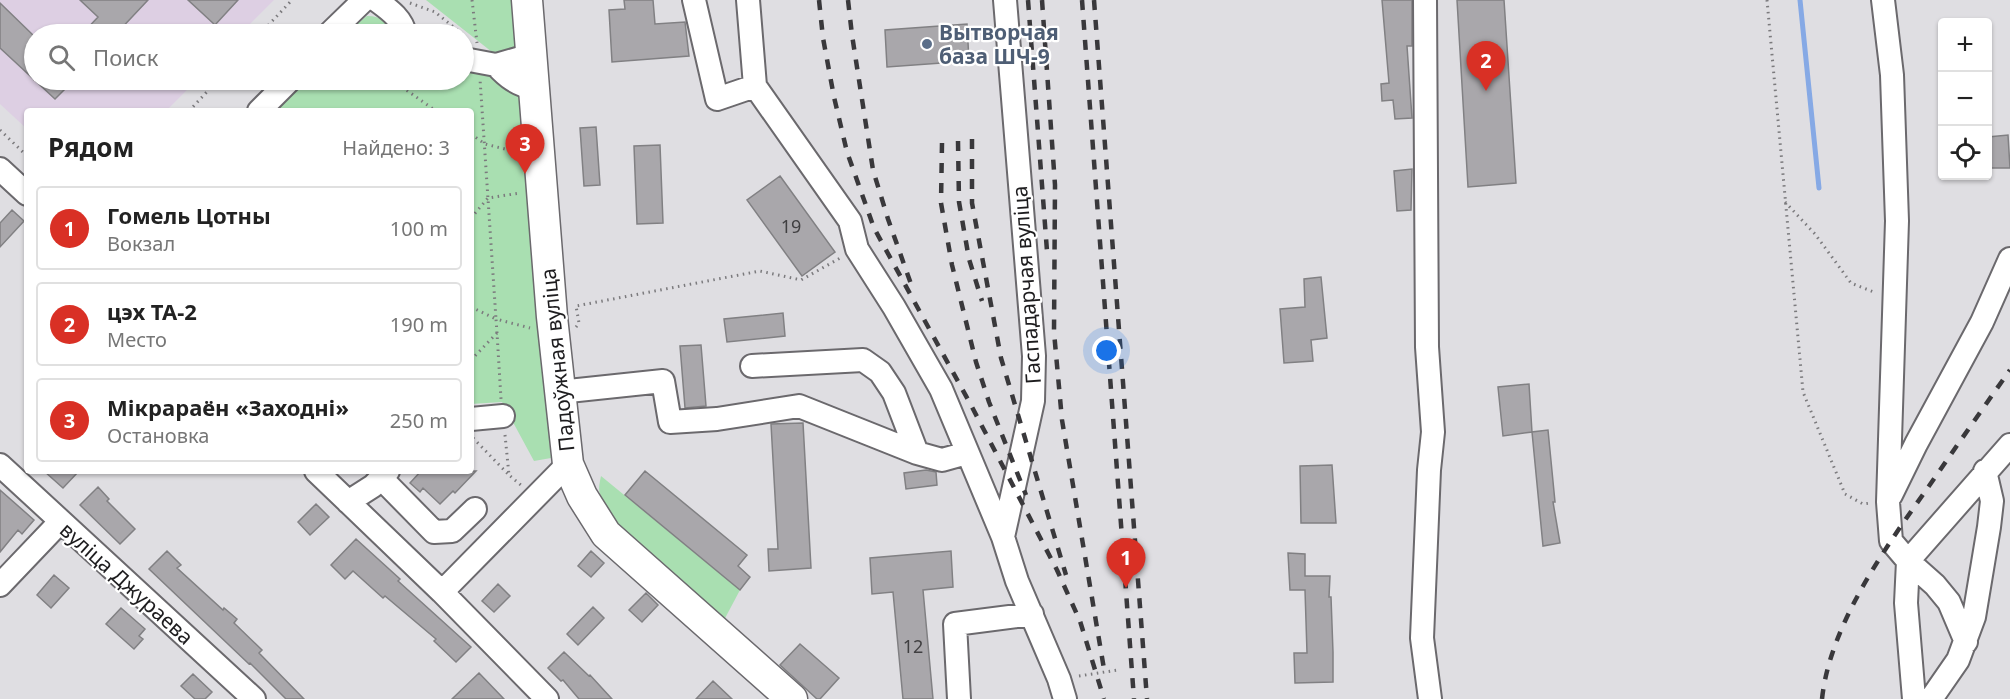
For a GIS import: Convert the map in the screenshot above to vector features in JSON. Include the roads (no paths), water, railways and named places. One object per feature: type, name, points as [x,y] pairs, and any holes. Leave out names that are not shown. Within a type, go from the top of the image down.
[{"type":"main road","name":"Падоўжная вуліца","points":[[527,0],[559,392],[568,464],[582,496],[606,534],[792,699]]},
{"type":"street","points":[[339,24],[364,0]]},
{"type":"street","points":[[376,0],[395,15],[402,24]]},
{"type":"street","points":[[694,0],[717,99],[755,86]]},
{"type":"street","points":[[748,0],[755,86],[850,221],[857,249],[941,389],[1062,689]]},
{"type":"street","name":"Гаспадарчая вуліца","points":[[1002,537],[1033,401],[1034,356],[1005,0]]},
{"type":"street","points":[[1425,0],[1427,347],[1433,432],[1429,470],[1422,638],[1430,699]]},
{"type":"street","points":[[1883,0],[1893,86],[1897,220],[1888,502],[1891,541],[1950,602],[1966,642]]},
{"type":"street","points":[[479,62],[531,55]]},
{"type":"street","points":[[479,62],[522,86],[534,88]]},
{"type":"street","points":[[262,108],[280,90]]},
{"type":"street","points":[[3,178],[24,192]]},
{"type":"street","points":[[1888,502],[1916,444],[1982,322],[2010,259]]},
{"type":"street","points":[[752,366],[863,360],[880,372],[894,393],[917,453]]},
{"type":"street","points":[[559,392],[663,381],[670,422],[717,419],[799,406],[917,453],[942,460],[967,453]]},
{"type":"street","points":[[474,419],[503,416]]},
{"type":"street","points":[[1914,699],[1906,603],[1908,561],[2010,445]]},
{"type":"street","points":[[442,592],[568,464]]},
{"type":"street","name":"вуліца Джураева","points":[[0,465],[254,699]]},
{"type":"street","points":[[1931,699],[1958,660],[1974,616],[1992,501],[1985,471]]},
{"type":"street","points":[[319,474],[442,592],[548,699]]},
{"type":"street","points":[[348,502],[385,475],[434,532],[452,531],[475,509]]},
{"type":"street","points":[[0,585],[60,522]]},
{"type":"street","points":[[959,699],[955,624],[1032,614]]},
{"type":"waterway","points":[[1800,0],[1819,188]]},
{"type":"railway","points":[[819,0],[823,38],[847,152],[874,228],[972,407],[1057,570],[1080,621],[1104,699]]},
{"type":"railway","points":[[848,0],[873,170],[911,284]]},
{"type":"railway","points":[[1028,0],[1047,251]]},
{"type":"railway","points":[[1042,0],[1055,185],[1054,332],[1062,420],[1105,675]]},
{"type":"railway","points":[[1082,0],[1134,699]]},
{"type":"railway","points":[[1094,0],[1147,699]]},
{"type":"railway","points":[[972,139],[972,203],[1001,358],[1066,575]]},
{"type":"railway","points":[[958,141],[959,202],[969,259],[982,301]]},
{"type":"railway","points":[[942,143],[941,203],[952,265],[976,362],[989,402],[1026,495]]},
{"type":"railway","points":[[1822,699],[1827,671],[1836,643],[1862,587],[1895,534],[2010,370]]},
{"type":"place","name":"Вытворчая база ШЧ-9","points":[[927,44]]},
{"type":"place","name":"цэх ТА-2","points":[[1486,91]]},
{"type":"place","name":"Мікрараён «Заходні»","points":[[525,174]]},
{"type":"place","name":"Гомель Цотны","points":[[1126,588]]}]
